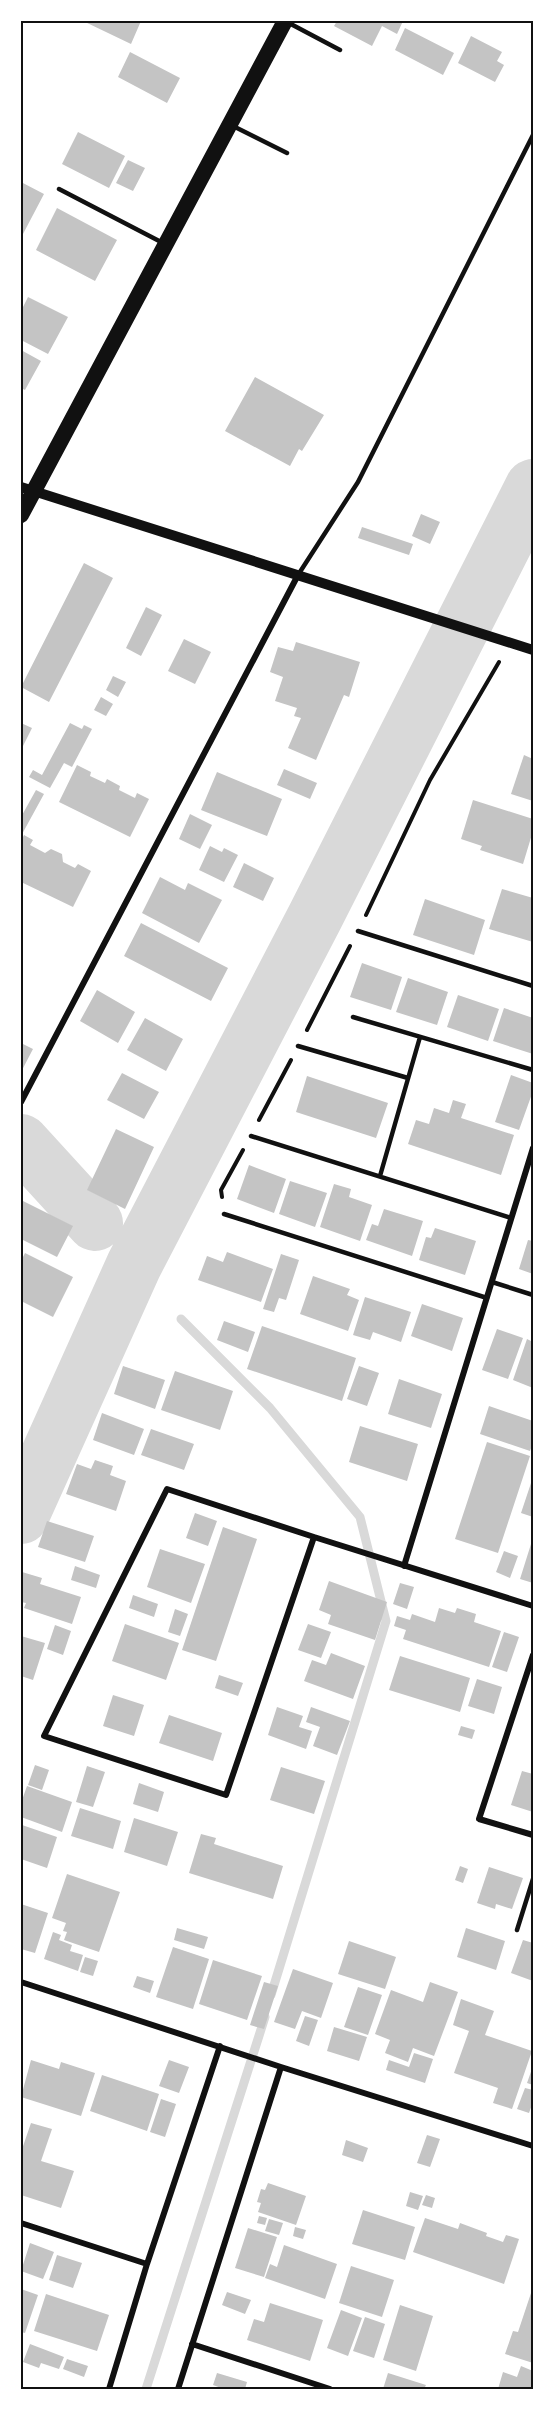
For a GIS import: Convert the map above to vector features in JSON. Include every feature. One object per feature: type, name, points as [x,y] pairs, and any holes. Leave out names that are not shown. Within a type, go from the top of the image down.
[{"type":"highway","points":[[21,515],[27,489],[166,244],[285,21]]},
{"type":"street","points":[[27,489],[533,650]]},
{"type":"street","points":[[21,1102],[298,575]]},
{"type":"street","points":[[404,1566],[533,1148]]},
{"type":"street","points":[[314,1538],[226,1795],[44,1736],[167,1489],[314,1538],[533,1606]]},
{"type":"street","points":[[533,1655],[479,1819],[533,1835]]},
{"type":"street","points":[[21,1982],[281,2067],[533,2145]]},
{"type":"street","points":[[109,2389],[147,2264],[220,2046]]},
{"type":"street","points":[[178,2389],[281,2067]]},
{"type":"street","points":[[21,2223],[147,2264]]},
{"type":"street","points":[[192,2344],[330,2389]]},
{"type":"lane","points":[[285,21],[340,50]]},
{"type":"lane","points":[[230,124],[287,153]]},
{"type":"lane","points":[[298,575],[358,482],[533,135]]},
{"type":"lane","points":[[59,189],[166,244]]},
{"type":"lane","points":[[358,931],[533,986]]},
{"type":"lane","points":[[353,1017],[533,1070]]},
{"type":"lane","points":[[380,1176],[420,1037]]},
{"type":"lane","points":[[298,1046],[408,1078]]},
{"type":"lane","points":[[251,1136],[512,1218]]},
{"type":"lane","points":[[224,1214],[487,1298]]},
{"type":"lane","points":[[492,1282],[533,1295]]},
{"type":"lane","points":[[517,1930],[533,1879]]},
{"type":"building","points":[[83,21],[141,21],[131,44]]},
{"type":"building","points":[[337,21],[403,21],[397,34],[382,26],[372,46],[334,26]]},
{"type":"building","points":[[405,28],[454,53],[443,75],[395,50]]},
{"type":"building","points":[[471,36],[502,52],[497,61],[504,65],[495,82],[458,63]]},
{"type":"building","points":[[130,52],[180,78],[167,103],[118,77]]},
{"type":"building","points":[[78,132],[125,156],[109,188],[62,164]]},
{"type":"building","points":[[128,160],[145,168],[133,191],[116,183]]},
{"type":"building","points":[[21,182],[44,194],[23,234],[21,233]]},
{"type":"building","points":[[57,208],[117,240],[95,281],[36,250]]},
{"type":"building","points":[[28,297],[68,317],[48,354],[21,340],[21,311]]},
{"type":"building","points":[[21,350],[41,361],[25,390],[21,388]]},
{"type":"building","points":[[255,377],[324,415],[302,451],[299,449],[290,466],[225,431]]},
{"type":"building","points":[[421,514],[440,522],[430,544],[412,536]]},
{"type":"building","points":[[362,527],[413,544],[409,555],[358,538]]},
{"type":"building","points":[[84,563],[113,578],[49,702],[21,687]]},
{"type":"building","points":[[146,607],[162,615],[141,656],[126,648]]},
{"type":"building","points":[[184,639],[211,652],[195,684],[168,671]]},
{"type":"building","points":[[296,642],[360,662],[349,697],[344,695],[316,760],[288,748],[301,718],[294,716],[297,708],[275,701],[283,677],[270,672],[278,647],[293,651]]},
{"type":"building","points":[[113,676],[126,682],[118,697],[106,690]]},
{"type":"building","points":[[101,697],[113,704],[106,716],[94,710]]},
{"type":"building","points":[[21,723],[32,728],[21,750]]},
{"type":"building","points":[[70,723],[82,729],[84,725],[92,729],[72,767],[64,763],[50,788],[29,777],[33,770],[42,775]]},
{"type":"building","points":[[524,755],[533,759],[533,801],[511,794]]},
{"type":"building","points":[[77,765],[91,772],[90,776],[105,783],[107,779],[120,786],[119,790],[135,798],[137,793],[149,799],[130,837],[59,802]]},
{"type":"building","points":[[284,769],[317,783],[310,799],[277,785]]},
{"type":"building","points":[[217,772],[282,799],[267,836],[201,810]]},
{"type":"building","points":[[36,790],[44,794],[21,836],[21,817]]},
{"type":"building","points":[[473,800],[533,819],[533,831],[523,864],[480,850],[482,846],[461,839]]},
{"type":"building","points":[[190,814],[212,825],[200,849],[179,839]]},
{"type":"building","points":[[24,835],[33,840],[30,845],[45,853],[51,849],[62,854],[63,862],[75,868],[78,864],[91,871],[73,907],[21,882],[21,841]]},
{"type":"building","points":[[210,846],[222,852],[224,848],[238,855],[224,882],[199,870]]},
{"type":"building","points":[[244,863],[274,878],[263,901],[233,887]]},
{"type":"building","points":[[160,877],[185,890],[188,883],[222,900],[199,943],[142,913]]},
{"type":"building","points":[[502,889],[533,898],[533,942],[489,929]]},
{"type":"building","points":[[425,899],[485,920],[474,955],[413,935]]},
{"type":"building","points":[[141,923],[228,968],[211,1001],[124,956]]},
{"type":"building","points":[[362,963],[402,977],[391,1010],[350,997]]},
{"type":"building","points":[[408,978],[448,992],[437,1025],[396,1012]]},
{"type":"building","points":[[97,990],[135,1012],[118,1043],[80,1021]]},
{"type":"building","points":[[458,995],[499,1009],[488,1041],[447,1027]]},
{"type":"building","points":[[504,1008],[533,1018],[533,1054],[493,1041]]},
{"type":"building","points":[[145,1018],[183,1039],[166,1071],[127,1050]]},
{"type":"building","points":[[21,1043],[33,1049],[21,1072]]},
{"type":"building","points":[[122,1073],[159,1092],[144,1119],[107,1100]]},
{"type":"building","points":[[511,1075],[533,1083],[533,1091],[519,1130],[495,1122]]},
{"type":"building","points":[[307,1076],[388,1103],[376,1138],[296,1112]]},
{"type":"building","points":[[453,1100],[466,1104],[461,1118],[514,1135],[501,1175],[408,1144],[416,1120],[429,1124],[434,1108],[449,1113]]},
{"type":"building","points":[[116,1129],[154,1147],[125,1209],[87,1190]]},
{"type":"building","points":[[249,1165],[286,1179],[274,1213],[237,1199]]},
{"type":"building","points":[[290,1181],[327,1193],[315,1227],[279,1214]]},
{"type":"building","points":[[334,1184],[351,1189],[349,1197],[372,1205],[360,1241],[320,1227]]},
{"type":"building","points":[[21,1200],[73,1226],[57,1257],[21,1239]]},
{"type":"building","points":[[384,1209],[423,1221],[412,1256],[366,1240],[372,1224],[378,1226]]},
{"type":"building","points":[[435,1228],[476,1241],[465,1275],[419,1260],[426,1237],[431,1238]]},
{"type":"building","points":[[528,1240],[533,1241],[533,1274],[519,1269]]},
{"type":"building","points":[[227,1252],[273,1269],[261,1302],[198,1280],[207,1256],[223,1262]]},
{"type":"building","points":[[25,1253],[73,1277],[53,1317],[21,1301],[21,1261]]},
{"type":"building","points":[[281,1254],[299,1260],[286,1300],[279,1298],[274,1312],[263,1309]]},
{"type":"building","points":[[313,1276],[350,1289],[347,1295],[359,1300],[348,1331],[300,1314]]},
{"type":"building","points":[[365,1297],[411,1312],[401,1342],[373,1332],[370,1340],[353,1335]]},
{"type":"building","points":[[422,1304],[463,1318],[452,1351],[411,1336]]},
{"type":"building","points":[[224,1321],[255,1332],[248,1352],[217,1340]]},
{"type":"building","points":[[262,1326],[356,1358],[342,1401],[247,1369]]},
{"type":"building","points":[[497,1329],[523,1338],[508,1379],[482,1370]]},
{"type":"building","points":[[527,1339],[533,1342],[533,1388],[513,1380]]},
{"type":"building","points":[[123,1366],[165,1380],[155,1409],[114,1394]]},
{"type":"building","points":[[359,1366],[379,1373],[367,1406],[347,1399]]},
{"type":"building","points":[[175,1371],[233,1391],[220,1430],[161,1410]]},
{"type":"building","points":[[399,1379],[442,1394],[431,1428],[388,1414]]},
{"type":"building","points":[[489,1406],[533,1421],[533,1443],[530,1451],[480,1434]]},
{"type":"building","points":[[102,1413],[144,1429],[134,1455],[93,1440]]},
{"type":"building","points":[[360,1426],[418,1444],[407,1481],[349,1462]]},
{"type":"building","points":[[151,1429],[194,1444],[184,1470],[141,1455]]},
{"type":"building","points":[[487,1442],[530,1456],[498,1553],[455,1539]]},
{"type":"building","points":[[95,1460],[113,1466],[110,1475],[126,1481],[116,1511],[66,1494],[77,1464],[91,1469]]},
{"type":"building","points":[[531,1483],[533,1483],[533,1517],[521,1513]]},
{"type":"building","points":[[195,1513],[217,1521],[208,1546],[186,1538]]},
{"type":"building","points":[[47,1521],[94,1536],[85,1562],[38,1547]]},
{"type":"building","points":[[223,1527],[257,1539],[216,1661],[182,1650]]},
{"type":"building","points":[[531,1544],[533,1545],[533,1583],[520,1579]]},
{"type":"building","points":[[160,1549],[205,1564],[191,1603],[147,1587]]},
{"type":"building","points":[[504,1551],[518,1556],[510,1578],[496,1572]]},
{"type":"building","points":[[75,1566],[100,1575],[96,1588],[71,1580]]},
{"type":"building","points":[[22,1572],[42,1578],[40,1584],[81,1597],[72,1624],[24,1608],[26,1603],[21,1602]]},
{"type":"building","points":[[329,1581],[387,1602],[375,1640],[328,1624],[331,1615],[319,1610]]},
{"type":"building","points":[[400,1583],[414,1587],[407,1609],[393,1604]]},
{"type":"building","points":[[133,1595],[158,1604],[154,1617],[129,1608]]},
{"type":"building","points":[[439,1608],[455,1613],[457,1608],[476,1614],[474,1622],[501,1631],[489,1667],[403,1639],[406,1630],[394,1626],[397,1616],[410,1620],[412,1614],[435,1622]]},
{"type":"building","points":[[175,1609],[188,1614],[180,1636],[168,1632]]},
{"type":"building","points":[[125,1624],[179,1643],[166,1680],[112,1661]]},
{"type":"building","points":[[308,1624],[331,1632],[321,1658],[298,1650]]},
{"type":"building","points":[[55,1625],[71,1631],[63,1655],[47,1649]]},
{"type":"building","points":[[504,1632],[519,1637],[507,1672],[492,1667]]},
{"type":"building","points":[[21,1636],[45,1643],[33,1680],[21,1676]]},
{"type":"building","points":[[331,1653],[365,1666],[353,1699],[304,1681],[312,1660],[326,1665]]},
{"type":"building","points":[[400,1656],[470,1678],[460,1712],[389,1690]]},
{"type":"building","points":[[219,1675],[243,1683],[238,1696],[215,1688]]},
{"type":"building","points":[[477,1679],[502,1687],[494,1714],[468,1706]]},
{"type":"building","points":[[113,1695],[144,1705],[134,1736],[103,1726]]},
{"type":"building","points":[[277,1707],[303,1716],[299,1727],[312,1731],[306,1749],[268,1735]]},
{"type":"building","points":[[311,1707],[350,1721],[337,1755],[313,1746],[320,1727],[306,1722]]},
{"type":"building","points":[[169,1715],[222,1733],[213,1761],[159,1743]]},
{"type":"building","points":[[461,1726],[475,1730],[472,1739],[458,1735]]},
{"type":"building","points":[[35,1765],[49,1770],[42,1790],[28,1785]]},
{"type":"building","points":[[87,1766],[105,1772],[93,1807],[76,1802]]},
{"type":"building","points":[[281,1767],[325,1781],[314,1814],[270,1800]]},
{"type":"building","points":[[522,1771],[533,1774],[533,1812],[511,1805]]},
{"type":"building","points":[[139,1783],[164,1792],[158,1812],[133,1804]]},
{"type":"building","points":[[27,1786],[72,1802],[62,1832],[21,1817],[21,1803]]},
{"type":"building","points":[[80,1808],[121,1821],[113,1849],[71,1836]]},
{"type":"building","points":[[134,1818],[178,1832],[167,1866],[124,1852]]},
{"type":"building","points":[[22,1825],[57,1837],[47,1868],[21,1859]]},
{"type":"building","points":[[201,1834],[216,1838],[214,1844],[283,1866],[273,1899],[189,1873]]},
{"type":"building","points":[[460,1866],[468,1869],[463,1883],[455,1880]]},
{"type":"building","points":[[489,1867],[523,1878],[512,1909],[496,1904],[495,1909],[477,1903]]},
{"type":"building","points":[[67,1874],[120,1892],[99,1952],[64,1940],[67,1932],[63,1931],[66,1923],[52,1918]]},
{"type":"building","points":[[21,1904],[48,1913],[35,1953],[21,1949]]},
{"type":"building","points":[[177,1928],[208,1937],[204,1949],[174,1940]]},
{"type":"building","points":[[466,1928],[505,1941],[496,1970],[457,1957]]},
{"type":"building","points":[[53,1932],[61,1935],[59,1940],[72,1945],[70,1951],[83,1955],[78,1971],[44,1959]]},
{"type":"building","points":[[523,1940],[533,1943],[533,1981],[511,1973]]},
{"type":"building","points":[[349,1941],[396,1957],[385,1989],[338,1974]]},
{"type":"building","points":[[173,1947],[209,1959],[193,2009],[156,1997]]},
{"type":"building","points":[[85,1957],[98,1961],[93,1976],[80,1972]]},
{"type":"building","points":[[213,1960],[262,1976],[247,2020],[199,2004]]},
{"type":"building","points":[[293,1969],[333,1983],[321,2018],[302,2011],[295,2029],[274,2022]]},
{"type":"building","points":[[137,1976],[154,1981],[150,1993],[133,1987]]},
{"type":"building","points":[[264,1982],[278,1986],[264,2029],[250,2025]]},
{"type":"building","points":[[430,1982],[458,1992],[434,2056],[413,2048],[408,2062],[385,2053],[390,2040],[375,2034],[391,1990],[423,2002]]},
{"type":"building","points":[[358,1987],[382,1995],[368,2035],[344,2027]]},
{"type":"building","points":[[461,1999],[494,2011],[485,2035],[532,2051],[512,2109],[493,2103],[498,2088],[454,2073],[469,2031],[453,2025]]},
{"type":"building","points":[[305,2016],[318,2020],[309,2046],[296,2041]]},
{"type":"building","points":[[334,2027],[367,2037],[359,2061],[327,2051]]},
{"type":"building","points":[[414,2053],[433,2059],[425,2083],[386,2070],[389,2060],[409,2067]]},
{"type":"building","points":[[31,2060],[59,2069],[61,2062],[95,2073],[81,2116],[21,2097]]},
{"type":"building","points":[[169,2060],[189,2067],[179,2093],[159,2086]]},
{"type":"building","points":[[533,2066],[533,2085],[527,2083]]},
{"type":"building","points":[[102,2075],[159,2094],[147,2131],[90,2111]]},
{"type":"building","points":[[525,2088],[533,2090],[533,2102],[529,2113],[517,2109]]},
{"type":"building","points":[[161,2099],[176,2104],[165,2137],[150,2132]]},
{"type":"building","points":[[31,2123],[52,2129],[41,2161],[74,2171],[61,2208],[21,2195],[21,2152]]},
{"type":"building","points":[[427,2135],[440,2139],[430,2167],[417,2163]]},
{"type":"building","points":[[346,2140],[368,2148],[363,2162],[342,2155]]},
{"type":"building","points":[[268,2183],[306,2196],[296,2225],[258,2212],[261,2203],[257,2202],[261,2189],[265,2190]]},
{"type":"building","points":[[410,2192],[423,2196],[418,2210],[406,2206]]},
{"type":"building","points":[[426,2195],[435,2198],[432,2208],[422,2205]]},
{"type":"building","points":[[363,2210],[415,2227],[405,2260],[352,2244]]},
{"type":"building","points":[[259,2216],[267,2218],[265,2225],[257,2223]]},
{"type":"building","points":[[425,2218],[458,2229],[460,2223],[503,2242],[506,2235],[519,2239],[504,2284],[413,2252]]},
{"type":"building","points":[[269,2219],[283,2223],[279,2235],[265,2231]]},
{"type":"building","points":[[295,2227],[306,2230],[303,2239],[293,2236]]},
{"type":"building","points":[[248,2228],[277,2237],[264,2277],[235,2268]]},
{"type":"building","points":[[30,2243],[54,2252],[43,2279],[21,2271]]},
{"type":"building","points":[[284,2245],[337,2264],[325,2299],[265,2278],[270,2264],[277,2267]]},
{"type":"building","points":[[57,2255],[82,2263],[73,2288],[49,2280]]},
{"type":"building","points":[[351,2266],[394,2280],[382,2317],[339,2303]]},
{"type":"building","points":[[533,2287],[533,2363],[505,2354],[513,2331],[518,2332]]},
{"type":"building","points":[[21,2289],[38,2295],[25,2333],[21,2332]]},
{"type":"building","points":[[227,2292],[251,2300],[245,2314],[222,2305]]},
{"type":"building","points":[[46,2294],[109,2315],[97,2351],[34,2331]]},
{"type":"building","points":[[270,2303],[323,2320],[310,2361],[247,2340],[254,2319],[264,2322]]},
{"type":"building","points":[[400,2305],[433,2316],[416,2371],[383,2360]]},
{"type":"building","points":[[341,2310],[362,2318],[348,2356],[327,2348]]},
{"type":"building","points":[[365,2317],[385,2324],[374,2358],[353,2351]]},
{"type":"building","points":[[30,2344],[64,2357],[59,2369],[41,2363],[39,2368],[23,2362]]},
{"type":"building","points":[[67,2359],[88,2366],[84,2377],[63,2369]]},
{"type":"building","points":[[521,2366],[533,2371],[533,2389],[498,2389],[503,2372],[517,2377]]},
{"type":"building","points":[[217,2373],[247,2382],[245,2389],[224,2389],[213,2385]]},
{"type":"building","points":[[388,2373],[426,2385],[424,2389],[383,2389]]},
{"type":"waterway","points":[[21,1516],[134,1265],[315,917],[533,487]]},
{"type":"waterway","points":[[21,1142],[95,1223]]},
{"type":"waterway","points":[[124,1288],[136,1291]]},
{"type":"waterway","points":[[181,1319],[270,1408],[360,1517],[386,1621],[271,1995]]},
{"type":"waterway","points":[[146,2389],[265,2017]]}]
